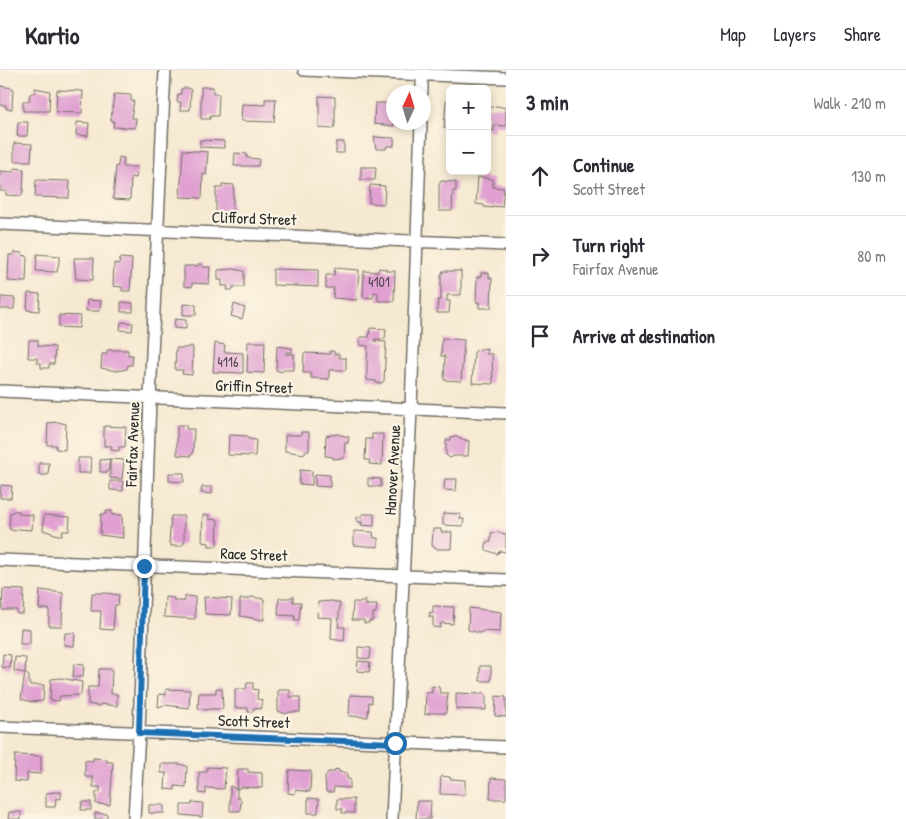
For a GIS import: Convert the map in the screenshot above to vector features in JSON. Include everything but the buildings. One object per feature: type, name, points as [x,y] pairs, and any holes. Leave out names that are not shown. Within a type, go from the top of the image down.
[{"type":"street","name":"Fairfax Avenue","points":[[134,819],[165,70]]},
{"type":"street","points":[[304,70],[422,72],[506,78]]},
{"type":"street","points":[[422,72],[422,85]]},
{"type":"street","name":"Hanover Avenue","points":[[392,819],[411,409],[421,130]]},
{"type":"street","name":"Clifford Street","points":[[0,224],[506,245]]},
{"type":"street","name":"Griffin Street","points":[[0,392],[506,413]]},
{"type":"street","name":"Race Street","points":[[0,560],[506,580]]},
{"type":"street","name":"Scott Street","points":[[0,727],[506,748]]},
{"type":"route","points":[[144,566],[139,733],[395,743]]}]
